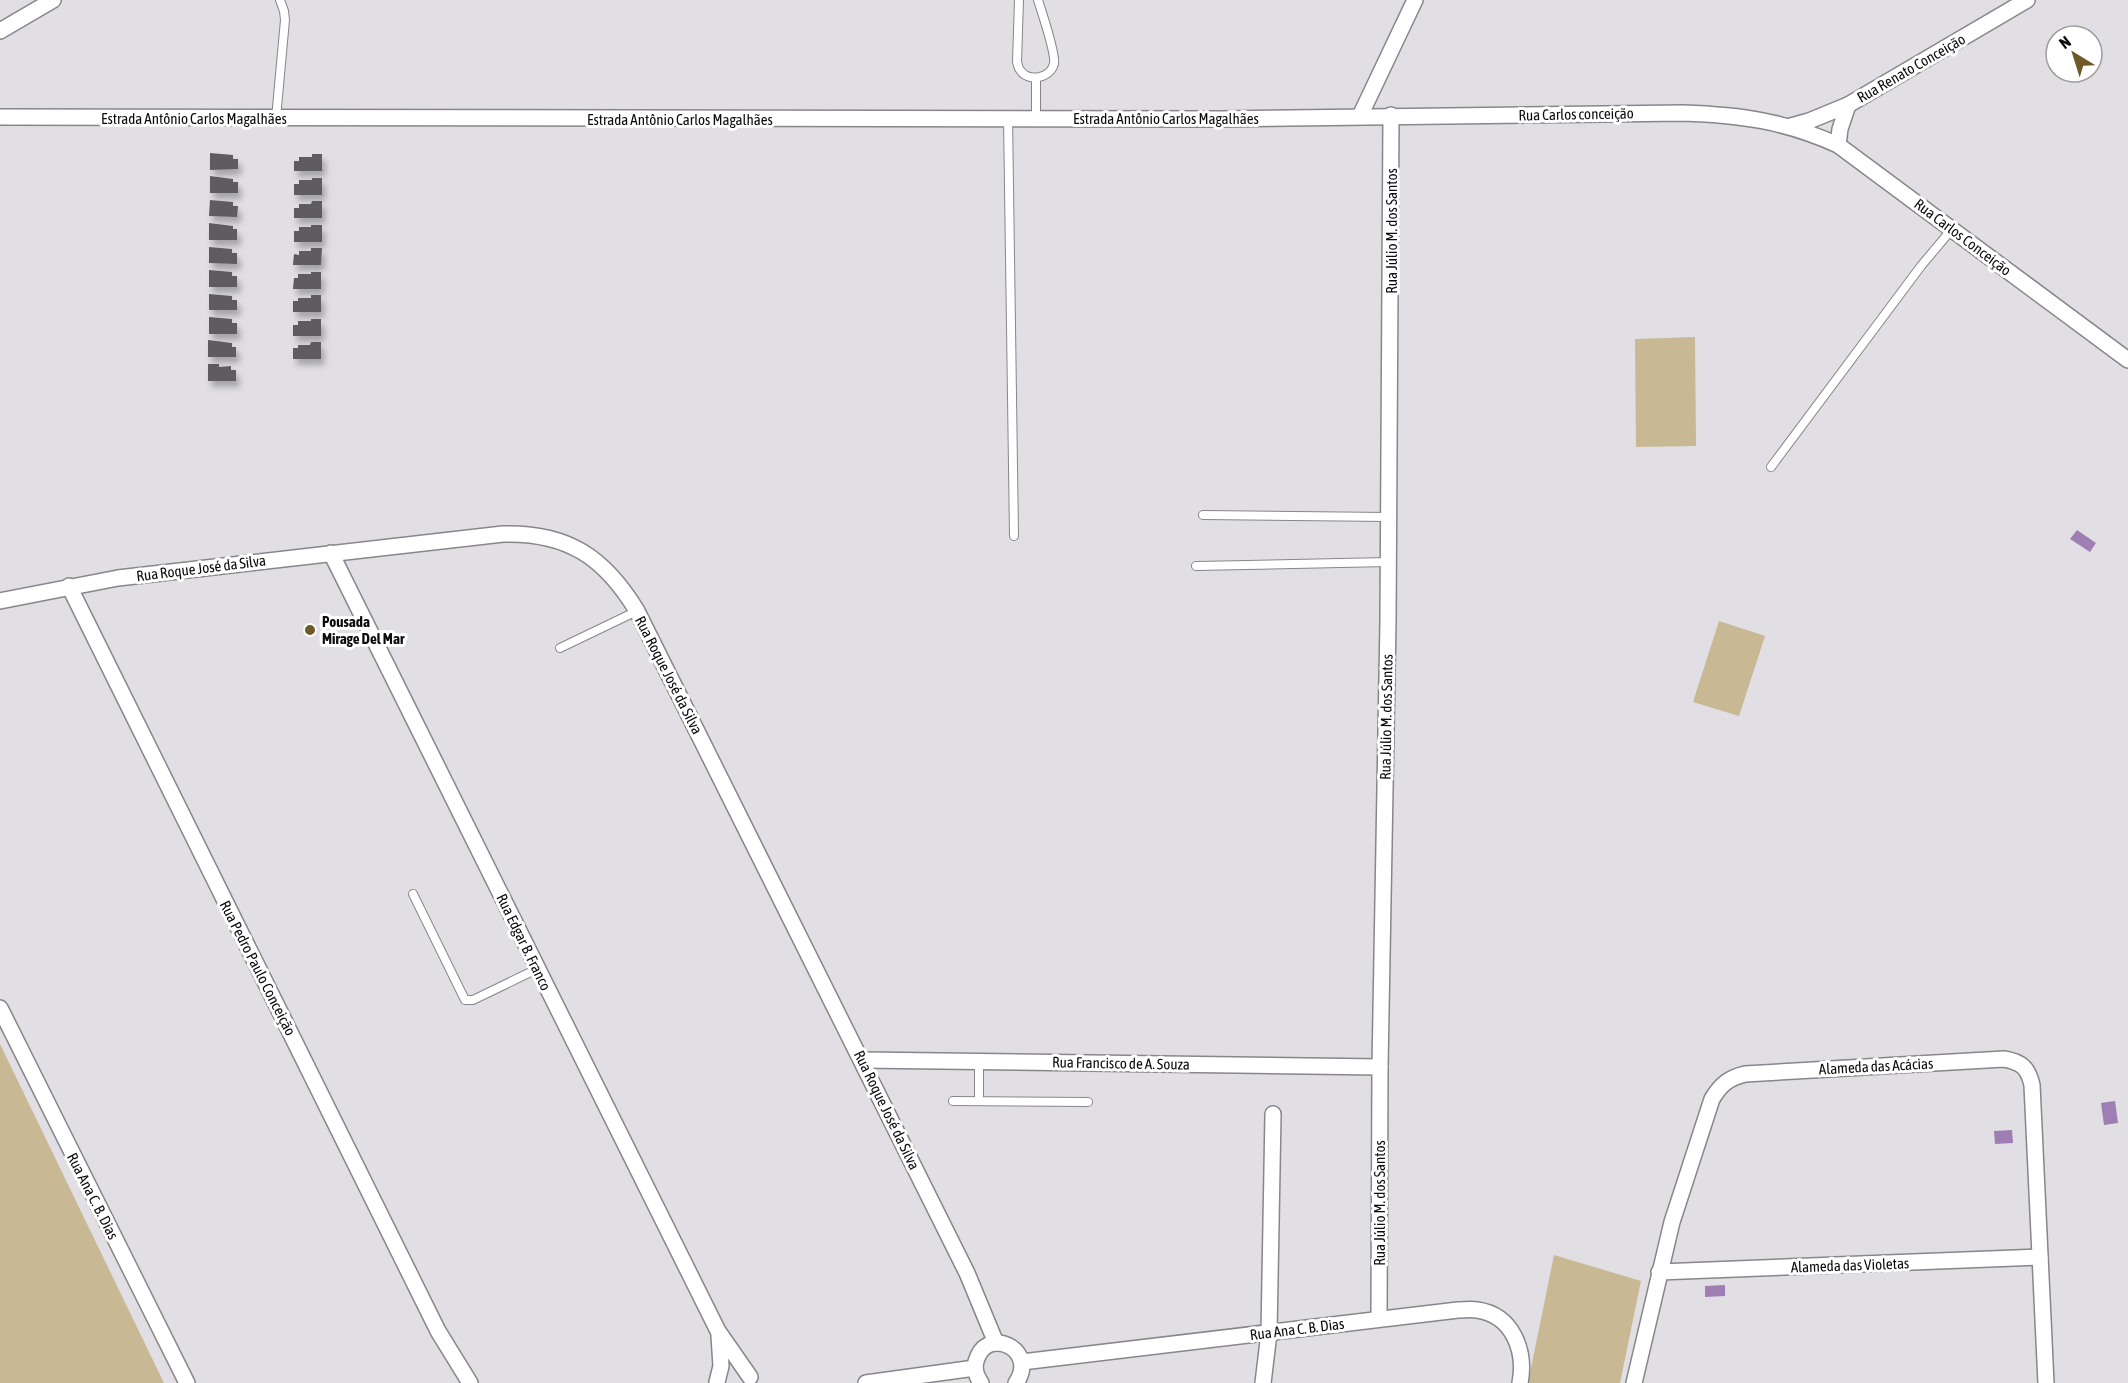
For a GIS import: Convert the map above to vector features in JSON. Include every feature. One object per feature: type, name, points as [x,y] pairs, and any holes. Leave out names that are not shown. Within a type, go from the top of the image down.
[{"type":"street","points":[[0,31],[53,0]]},
{"type":"street","points":[[1360,116],[1415,0]]},
{"type":"street","name":"Rua Renato Conceição","points":[[1791,126],[1848,105],[2027,0]]},
{"type":"street","points":[[1838,145],[1839,129],[1848,105]]},
{"type":"street","name":"Rua Carlos conceição","points":[[1360,116],[1683,113],[1740,117],[1791,126]]},
{"type":"street","name":"Estrada Antônio Carlos Magalhães","points":[[0,117],[1221,119],[1360,116]]},
{"type":"street","name":"Rua Júlio M. dos Santos","points":[[1379,1319],[1380,1067],[1389,518],[1391,116]]},
{"type":"street","name":"Rua Carlos Conceição","points":[[1791,126],[1838,145],[2128,360]]},
{"type":"street","name":"Rua Roque José da Silva","points":[[0,601],[69,586],[130,577],[503,534],[533,535],[558,541],[582,551],[603,566],[622,586],[637,611],[967,1273],[996,1343]]},
{"type":"street","name":"Rua Edgar B. Franco","points":[[330,553],[718,1330],[756,1381]]},
{"type":"street","name":"Rua Pedro Paulo Conceição","points":[[69,586],[448,1349],[470,1383]]},
{"type":"street","name":"Rua Ana C. B. Dias","points":[[0,1008],[186,1383]]},
{"type":"street","name":"Alameda das Acácias","points":[[1634,1383],[1672,1221],[1712,1099],[1720,1085],[1732,1077],[1745,1074],[2004,1059],[2024,1066],[2032,1085],[2046,1383]]},
{"type":"street","name":"Rua Francisco de A. Souza","points":[[862,1060],[1380,1067]]},
{"type":"street","points":[[1263,1383],[1269,1333],[1273,1114]]},
{"type":"street","name":"Alameda das Violetas","points":[[1659,1272],[2040,1257]]},
{"type":"street","name":"Rua Ana C. B. Dias","points":[[1022,1362],[1379,1319],[1458,1310],[1478,1310],[1493,1315],[1507,1325],[1517,1340],[1522,1359],[1520,1383]]},
{"type":"street","name":"Rua Edgar B. Franco","points":[[717,1383],[721,1366],[718,1330]]},
{"type":"street","points":[[981,1383],[975,1368],[980,1351],[996,1343],[1010,1346],[1022,1362],[1020,1377],[1016,1383]]},
{"type":"street","name":"Rua Pedro Paulo Conceição","points":[[448,1349],[456,1383]]},
{"type":"street","points":[[866,1383],[975,1368]]},
{"type":"street","points":[[717,1383],[733,1374],[741,1374],[756,1381]]},
{"type":"lane","points":[[276,118],[285,20],[280,0]]},
{"type":"lane","points":[[1019,0],[1017,62],[1020,70],[1027,76],[1036,78],[1047,74],[1054,64],[1053,52],[1038,0]]},
{"type":"lane","points":[[1036,78],[1036,117]]},
{"type":"lane","points":[[1008,117],[1014,536]]},
{"type":"lane","points":[[1771,467],[1921,266],[1952,229]]},
{"type":"lane","points":[[1203,515],[1389,518]]},
{"type":"lane","points":[[1196,566],[1388,562]]},
{"type":"lane","points":[[560,648],[637,611]]},
{"type":"lane","points":[[413,894],[465,1000],[473,1000],[537,969]]},
{"type":"lane","points":[[979,1062],[979,1101]]},
{"type":"lane","points":[[953,1101],[1088,1102]]},
{"type":"shaded area","points":[[1695,337],[1696,446],[1636,447],[1635,339]]},
{"type":"shaded area","points":[[2077,530],[2096,543],[2090,552],[2070,539]]},
{"type":"shaded area","points":[[1719,621],[1765,636],[1739,716],[1693,702]]},
{"type":"shaded area","points":[[0,1044],[164,1383],[0,1383]]},
{"type":"shaded area","points":[[2115,1101],[2118,1123],[2104,1125],[2101,1103]]},
{"type":"shaded area","points":[[2012,1130],[2013,1143],[1995,1144],[1994,1131]]},
{"type":"shaded area","points":[[1554,1255],[1641,1281],[1620,1383],[1528,1383]]},
{"type":"shaded area","points":[[1725,1285],[1725,1296],[1705,1297],[1705,1286]]},
{"type":"building","points":[[210,153],[233,155],[233,159],[238,159],[238,169],[210,170]]},
{"type":"building","points":[[312,154],[322,154],[322,171],[294,171],[294,161],[299,161],[299,157],[312,157]]},
{"type":"building","points":[[210,176],[233,179],[233,182],[238,182],[238,193],[210,193]]},
{"type":"building","points":[[312,178],[322,178],[322,195],[294,195],[294,184],[299,184],[299,180],[312,180]]},
{"type":"building","points":[[210,200],[233,202],[233,206],[238,206],[237,217],[209,216]]},
{"type":"building","points":[[312,201],[322,201],[322,218],[294,218],[294,208],[299,208],[299,204],[311,204]]},
{"type":"building","points":[[209,223],[233,226],[233,229],[237,229],[237,240],[209,240]]},
{"type":"building","points":[[311,225],[322,225],[322,242],[294,242],[294,231],[299,231],[299,227],[311,227]]},
{"type":"building","points":[[209,247],[232,249],[232,253],[237,253],[237,264],[209,263]]},
{"type":"building","points":[[311,248],[322,248],[321,265],[293,265],[294,254],[299,255],[299,251],[311,251]]},
{"type":"building","points":[[209,270],[232,272],[232,276],[237,276],[237,287],[209,287]]},
{"type":"building","points":[[311,272],[321,272],[321,289],[293,289],[294,278],[298,278],[298,274],[311,274]]},
{"type":"building","points":[[209,294],[232,296],[232,300],[237,300],[237,310],[209,310]]},
{"type":"building","points":[[311,295],[321,295],[321,312],[293,312],[293,301],[298,301],[298,298],[311,298]]},
{"type":"building","points":[[209,317],[232,319],[232,323],[237,323],[237,334],[209,334]]},
{"type":"building","points":[[311,319],[321,319],[321,336],[293,336],[293,325],[298,325],[298,321],[311,321]]},
{"type":"building","points":[[208,340],[232,343],[232,347],[236,347],[236,357],[208,357]]},
{"type":"building","points":[[311,342],[321,342],[321,359],[293,359],[293,348],[298,348],[298,345],[310,345]]},
{"type":"building","points":[[208,364],[219,364],[219,367],[231,366],[231,370],[236,370],[236,381],[208,381]]},
{"type":"place","name":"Pousada Mirage Del Mar","points":[[310,630]]}]
